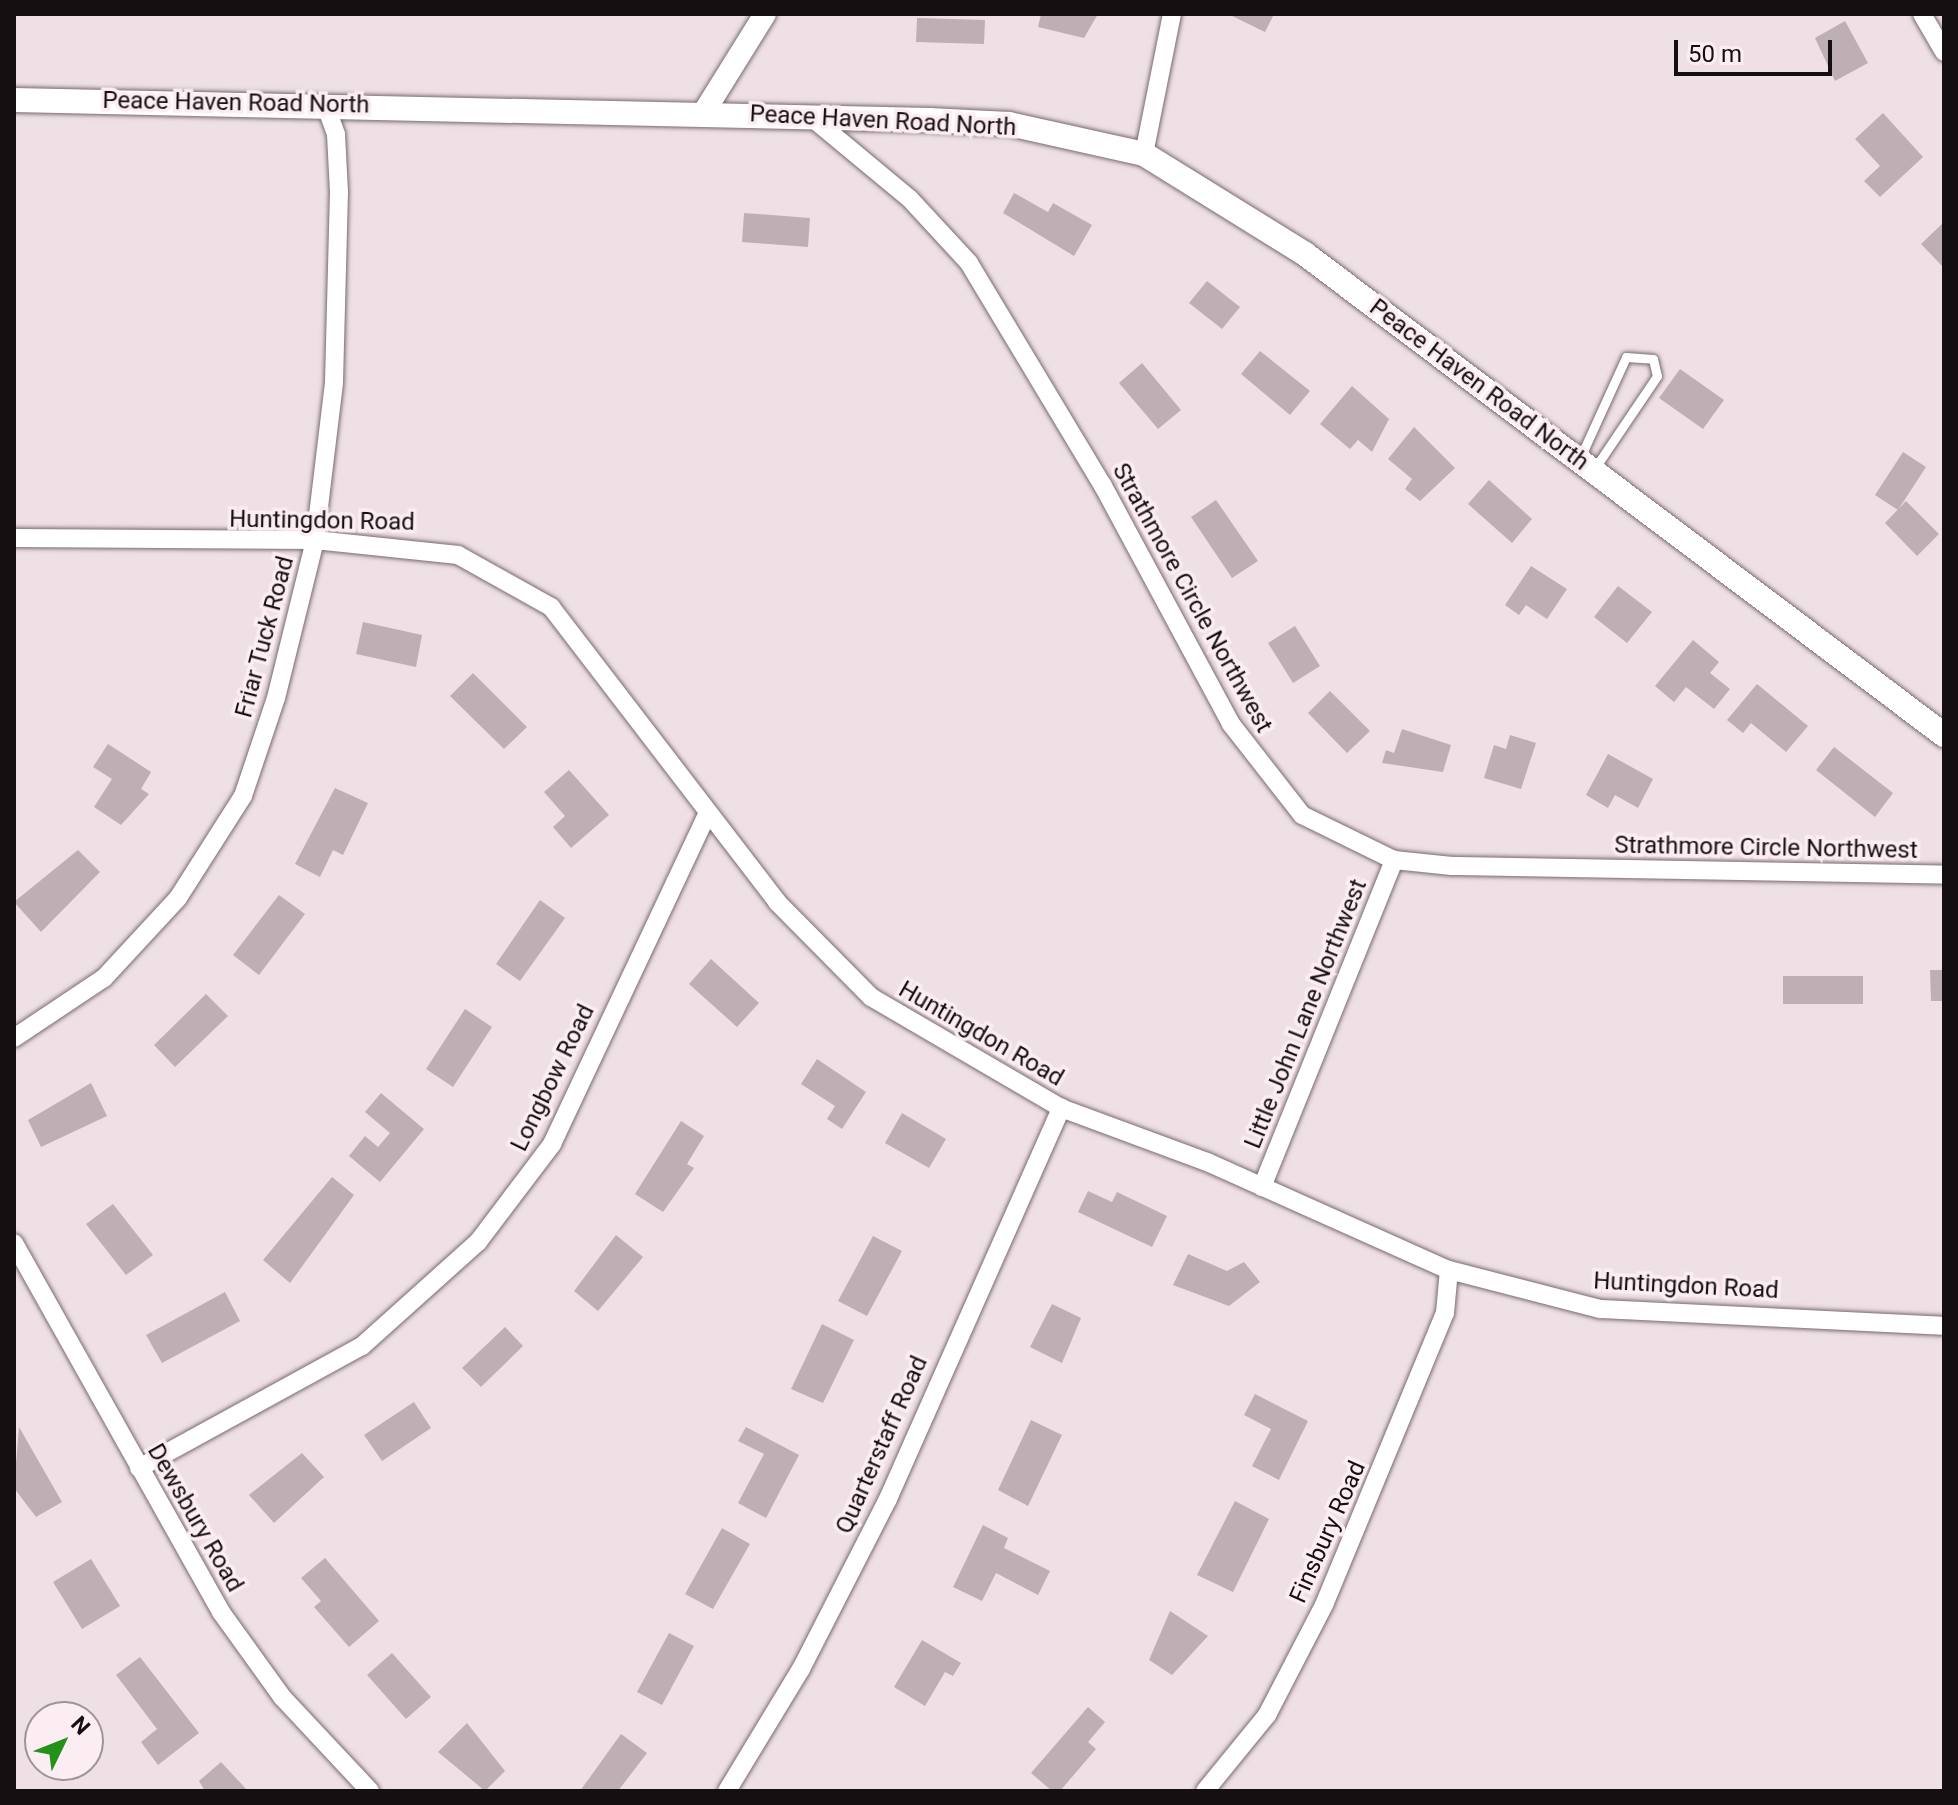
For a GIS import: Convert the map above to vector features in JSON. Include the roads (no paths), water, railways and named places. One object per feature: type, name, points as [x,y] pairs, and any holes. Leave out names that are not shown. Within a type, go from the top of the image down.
[{"type":"main road","name":"Peace Haven Road North","points":[[14,100],[704,112],[816,121],[1009,124],[1144,154],[1293,246],[1944,735]]},
{"type":"street","points":[[704,112],[765,14]]},
{"type":"street","points":[[1144,154],[1172,14]]},
{"type":"street","points":[[1922,14],[1944,52]]},
{"type":"street","name":"Friar Tuck Road","points":[[14,1038],[104,978],[178,898],[243,796],[276,698],[315,540],[338,287],[336,134],[325,104]]},
{"type":"street","name":"Strathmore Circle Northwest","points":[[816,121],[910,199],[969,263],[1264,772],[1302,815],[1394,860],[1523,872],[1944,875]]},
{"type":"street","name":"Huntingdon Road","points":[[14,538],[315,540],[440,549],[528,590],[583,642],[707,815],[777,902],[871,997],[1061,1108],[1262,1187],[1449,1270],[1600,1309],[1944,1326]]},
{"type":"street","name":"Longbow Road","points":[[139,1468],[362,1346],[478,1242],[552,1144],[707,815]]},
{"type":"street","name":"Little John Lane Northwest","points":[[1262,1187],[1394,860]]},
{"type":"street","name":"Quarterstaff Road","points":[[727,1791],[801,1669],[888,1499],[1061,1108]]},
{"type":"street","name":"Dewsbury Road","points":[[14,1243],[221,1612],[282,1697],[370,1791]]},
{"type":"street","name":"Finsbury Road","points":[[1205,1791],[1267,1715],[1324,1605],[1445,1313],[1449,1270]]},
{"type":"lane","points":[[1626,357],[1653,359],[1657,376],[1586,466],[1626,357]]}]
